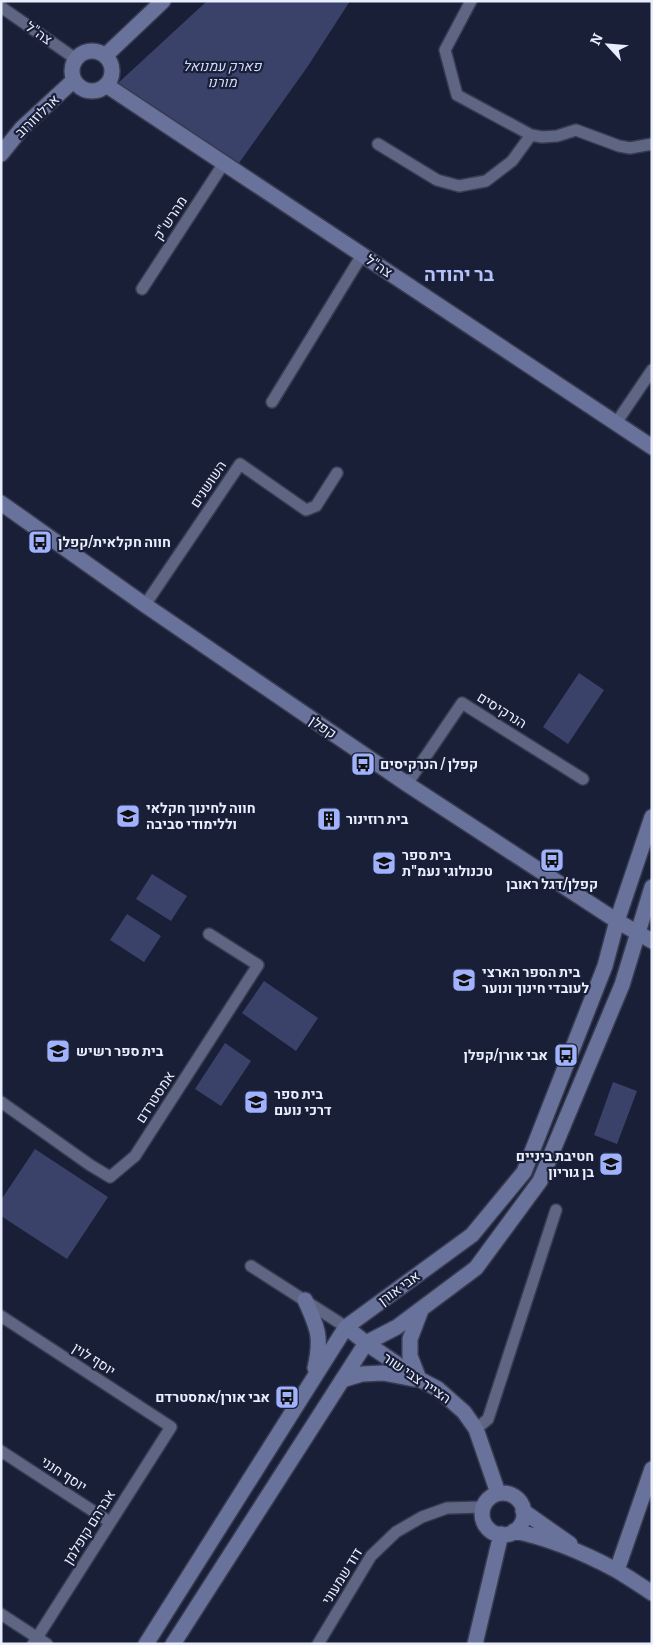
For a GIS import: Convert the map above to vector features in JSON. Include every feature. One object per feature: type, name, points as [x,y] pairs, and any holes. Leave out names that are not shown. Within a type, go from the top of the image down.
[{"type":"street","points":[[105,56],[163,1]]},
{"type":"street","points":[[471,1],[445,50],[458,95],[531,135],[542,137],[557,136],[576,130],[619,146],[630,148],[652,144]]},
{"type":"street","name":"צה\"ל","points":[[1,7],[76,59]]},
{"type":"street","points":[[93,51],[105,56],[112,67],[110,80],[98,90],[89,91],[80,88],[74,80],[72,70],[76,59],[93,51]]},
{"type":"street","name":"ארלוזורוב","points":[[1,154],[22,128],[74,80]]},
{"type":"street","name":"צה\"ל","points":[[106,85],[652,447]]},
{"type":"street","points":[[378,144],[437,180],[458,186],[486,181],[512,161],[531,135]]},
{"type":"street","name":"מהרש\"ק","points":[[142,289],[224,163]]},
{"type":"street","points":[[272,402],[362,255]]},
{"type":"street","points":[[616,423],[652,370]]},
{"type":"street","name":"השושנים","points":[[145,605],[240,464],[306,510],[316,506],[337,473]]},
{"type":"street","name":"קפלן","points":[[1,503],[145,605],[407,784],[618,921],[652,941]]},
{"type":"street","name":"הנרקיסים","points":[[407,784],[462,703],[583,779]]},
{"type":"street","name":"אבי אורן","points":[[146,1644],[346,1327],[472,1235],[524,1172],[605,966],[652,817]]},
{"type":"street","points":[[173,1644],[366,1343],[397,1327],[476,1268],[540,1181],[622,985],[652,887]]},
{"type":"street","name":"אמסטרדם","points":[[1,1102],[110,1177],[135,1156],[258,965],[209,934]]},
{"type":"street","points":[[476,1429],[488,1419],[556,1210]]},
{"type":"street","points":[[252,1266],[346,1327]]},
{"type":"street","points":[[306,1300],[318,1329],[319,1351],[312,1380]]},
{"type":"street","points":[[419,1379],[410,1356],[410,1339],[421,1310]]},
{"type":"street","name":"יוסף לוין","points":[[1,1316],[171,1427]]},
{"type":"street","name":"הצייר צבי שור","points":[[346,1327],[419,1379],[438,1389],[464,1412],[476,1429],[498,1493]]},
{"type":"street","points":[[342,1380],[362,1374],[383,1373],[419,1379]]},
{"type":"street","name":"אברהם קופלמן","points":[[39,1642],[110,1522],[171,1427]]},
{"type":"street","name":"יוסף חנני","points":[[1,1451],[110,1522]]},
{"type":"street","points":[[616,1570],[652,1469]]},
{"type":"street","points":[[587,1556],[524,1511],[518,1499],[512,1495],[498,1493],[486,1500],[482,1513],[485,1525],[490,1530],[531,1535],[587,1556],[616,1570],[652,1593]]},
{"type":"street","name":"דוד שמעוני","points":[[318,1644],[371,1556],[396,1532],[422,1517],[447,1508],[483,1507]]},
{"type":"street","points":[[475,1644],[489,1581],[508,1533],[521,1523],[524,1511]]},
{"type":"street","points":[[1,1614],[39,1642]]},
{"type":"green space","name":"פארק עמנואל מורנו","points":[[207,1],[350,1],[308,66],[239,163],[116,85]]},
{"type":"green space","points":[[579,673],[604,690],[568,744],[543,727]]},
{"type":"green space","points":[[152,874],[187,896],[171,921],[136,899]]},
{"type":"green space","points":[[127,914],[161,936],[144,962],[110,940]]},
{"type":"green space","points":[[264,981],[318,1018],[296,1051],[242,1013]]},
{"type":"green space","points":[[225,1043],[251,1061],[221,1106],[195,1089]]},
{"type":"green space","points":[[613,1082],[637,1091],[617,1144],[594,1135]]},
{"type":"green space","points":[[35,1149],[108,1197],[67,1259],[1,1216],[1,1200]]},
{"type":"place","name":"חווה חקלאית/קפלן","points":[[40,542]]},
{"type":"place","name":"קפלן / הנרקיסים","points":[[363,764]]},
{"type":"place","name":"חווה לחינוך חקלאי וללימודי סביבה","points":[[128,816]]},
{"type":"place","name":"בית רוזינור","points":[[329,819]]},
{"type":"place","name":"קפלן/דגל ראובן","points":[[552,860]]},
{"type":"place","name":"בית ספר טכנולוגי נעמ\"ת","points":[[384,863]]},
{"type":"place","name":"בית הספר הארצי לעובדי חינוך ונוער","points":[[464,980]]},
{"type":"place","name":"בית ספר רשיש","points":[[58,1051]]},
{"type":"place","name":"אבי אורן/קפלן","points":[[566,1055]]},
{"type":"place","name":"בית ספר דרכי נועם","points":[[256,1102]]},
{"type":"place","name":"חטיבת ביניים בן גוריון","points":[[611,1164]]},
{"type":"place","name":"אבי אורן/אמסטרדם","points":[[287,1397]]},
{"type":"district","name":"בר יהודה","points":[[459,274]]}]
